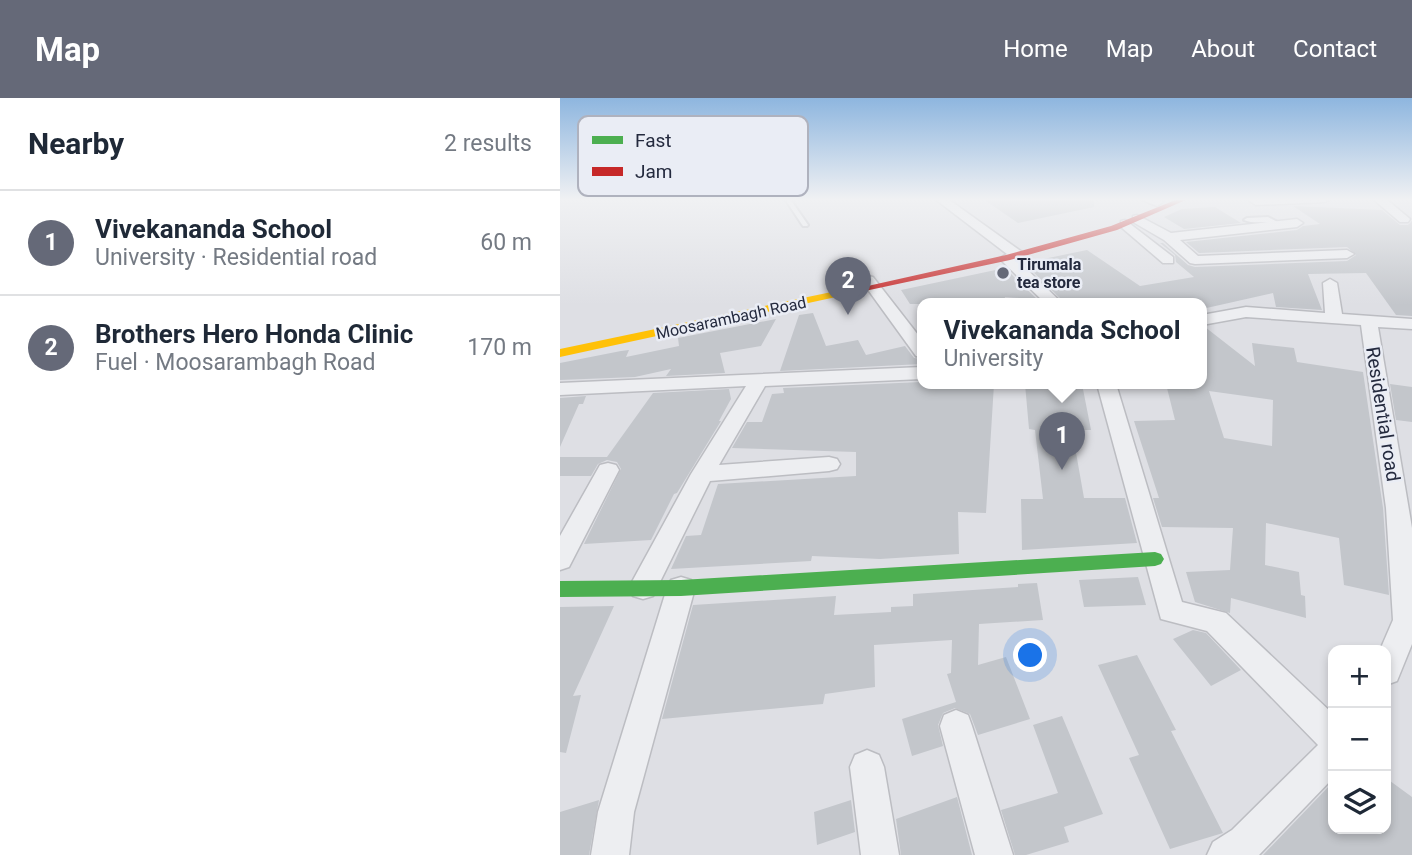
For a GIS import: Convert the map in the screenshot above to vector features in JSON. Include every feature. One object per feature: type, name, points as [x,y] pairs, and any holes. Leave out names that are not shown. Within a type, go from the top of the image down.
[{"type":"main road","name":"Moosarambagh Road","points":[[1011,254],[1069,234]]},
{"type":"main road","name":"Moosarambagh Road","points":[[560,353],[1011,254],[1083,234]]},
{"type":"main road","name":"Moosarambagh Road","points":[[560,342],[871,284]]},
{"type":"main road","points":[[560,589],[681,588],[1155,559]]},
{"type":"street","points":[[986,234],[1011,254],[1050,298]]},
{"type":"street","points":[[1144,234],[1168,260]]},
{"type":"street","points":[[1163,234],[1195,260],[1347,254]]},
{"type":"street","points":[[1169,237],[1194,234]]},
{"type":"street","points":[[1330,283],[1334,318]]},
{"type":"street","points":[[871,284],[917,345]]},
{"type":"street","points":[[1207,319],[1246,312],[1412,324]]},
{"type":"street","name":"Residential road","points":[[1369,321],[1398,508],[1406,620],[1391,658]]},
{"type":"street","points":[[560,389],[602,385],[758,382],[917,373]]},
{"type":"street","points":[[643,588],[702,474],[758,382]]},
{"type":"street","points":[[1107,389],[1171,611],[1216,621],[1328,731]]},
{"type":"street","points":[[702,474],[830,464]]},
{"type":"street","points":[[560,560],[608,470]]},
{"type":"street","points":[[610,855],[616,812],[681,588]]},
{"type":"street","points":[[956,726],[995,855]]},
{"type":"street","points":[[1226,855],[1245,843],[1328,759]]},
{"type":"street","points":[[867,767],[880,855]]},
{"type":"building","points":[[1257,234],[1412,234],[1412,316],[1396,315],[1366,273],[1308,274],[1322,310],[1276,307],[1273,293],[1207,308],[1207,298],[1060,298],[1024,263],[1087,250],[1140,286],[1194,277],[1176,262],[1175,255],[1160,243],[1188,265],[1195,267],[1347,261],[1356,255],[1347,247],[1199,253],[1186,242]]},
{"type":"building","points":[[1005,268],[1036,298],[917,298],[917,304],[910,304],[901,290]]},
{"type":"building","points":[[813,313],[826,346],[858,340],[866,355],[905,346],[917,358],[917,364],[780,371],[799,315]]},
{"type":"building","points":[[776,319],[761,346],[720,353],[725,373],[666,376],[671,369],[635,377],[560,380],[560,363],[629,350],[626,357],[679,346],[678,338]]},
{"type":"building","points":[[1207,329],[1255,366],[1252,343],[1294,348],[1297,362],[1363,372],[1383,508],[1389,595],[1344,585],[1339,538],[1266,523],[1265,565],[1299,572],[1301,595],[1305,596],[1306,618],[1231,598],[1230,613],[1195,602],[1186,572],[1230,570],[1233,528],[1162,527],[1153,498],[1159,498],[1134,421],[1175,420],[1167,389],[1207,389]],"holes":[[[1209,391],[1273,400],[1272,446],[1224,438]]]},
{"type":"building","points":[[917,382],[917,389],[994,389],[986,513],[958,512],[959,554],[880,559],[812,556],[811,561],[671,569],[686,536],[701,535],[718,484],[856,476],[856,452],[732,448],[747,422],[762,422],[772,394],[784,393],[783,388]]},
{"type":"building","points":[[1390,384],[1412,387],[1412,422],[1396,420]]},
{"type":"building","points":[[729,389],[731,399],[721,421],[674,494],[651,540],[584,544],[621,469],[617,462],[607,460],[598,464],[591,476],[560,476],[560,457],[607,457],[653,393]]},
{"type":"building","points":[[1025,389],[1083,389],[1091,430],[1072,430],[1084,498],[1125,498],[1137,543],[1022,550],[1021,499],[1043,499],[1035,430],[1029,429]]},
{"type":"building","points":[[586,396],[583,404],[579,404],[560,447],[560,398]]},
{"type":"building","points":[[1138,577],[1146,605],[1084,607],[1079,580]]},
{"type":"building","points":[[1037,583],[1043,620],[979,624],[978,665],[1006,657],[1030,719],[978,735],[970,714],[955,708],[943,713],[938,725],[943,746],[912,756],[902,719],[956,702],[947,674],[951,673],[952,640],[874,645],[875,687],[825,694],[823,704],[662,719],[693,605],[836,596],[834,615],[891,612],[891,607],[913,606],[913,594],[1018,587],[1018,584]]},
{"type":"building","points":[[614,606],[573,696],[581,695],[566,753],[560,752],[560,607]]},
{"type":"building","points":[[1193,630],[1206,633],[1241,670],[1211,686],[1173,639]]},
{"type":"building","points":[[1137,655],[1176,730],[1171,731],[1223,833],[1170,849],[1129,758],[1139,755],[1098,665]]},
{"type":"building","points":[[1062,716],[1103,814],[1064,827],[1069,842],[1026,855],[1015,855],[1001,810],[1058,793],[1033,725]]},
{"type":"building","points":[[1391,782],[1412,797],[1412,855],[1263,855],[1328,787],[1328,834],[1391,834]]},
{"type":"building","points":[[957,797],[972,855],[901,855],[896,819]]},
{"type":"building","points":[[599,800],[589,855],[560,855],[560,812]]},
{"type":"building","points":[[851,800],[855,832],[817,845],[814,812]]},
{"type":"traffic: fast","points":[[560,589],[681,588],[1155,559]]},
{"type":"traffic: slow","points":[[560,353],[846,292]]},
{"type":"traffic: jam","points":[[846,292],[1007,258],[1091,234]]},
{"type":"place","name":"Tirumala tea store","points":[[1003,273]]},
{"type":"place","name":"Brothers Hero Honda Clinic","points":[[848,315]]},
{"type":"place","name":"Vivekananda School","points":[[1062,470]]}]
